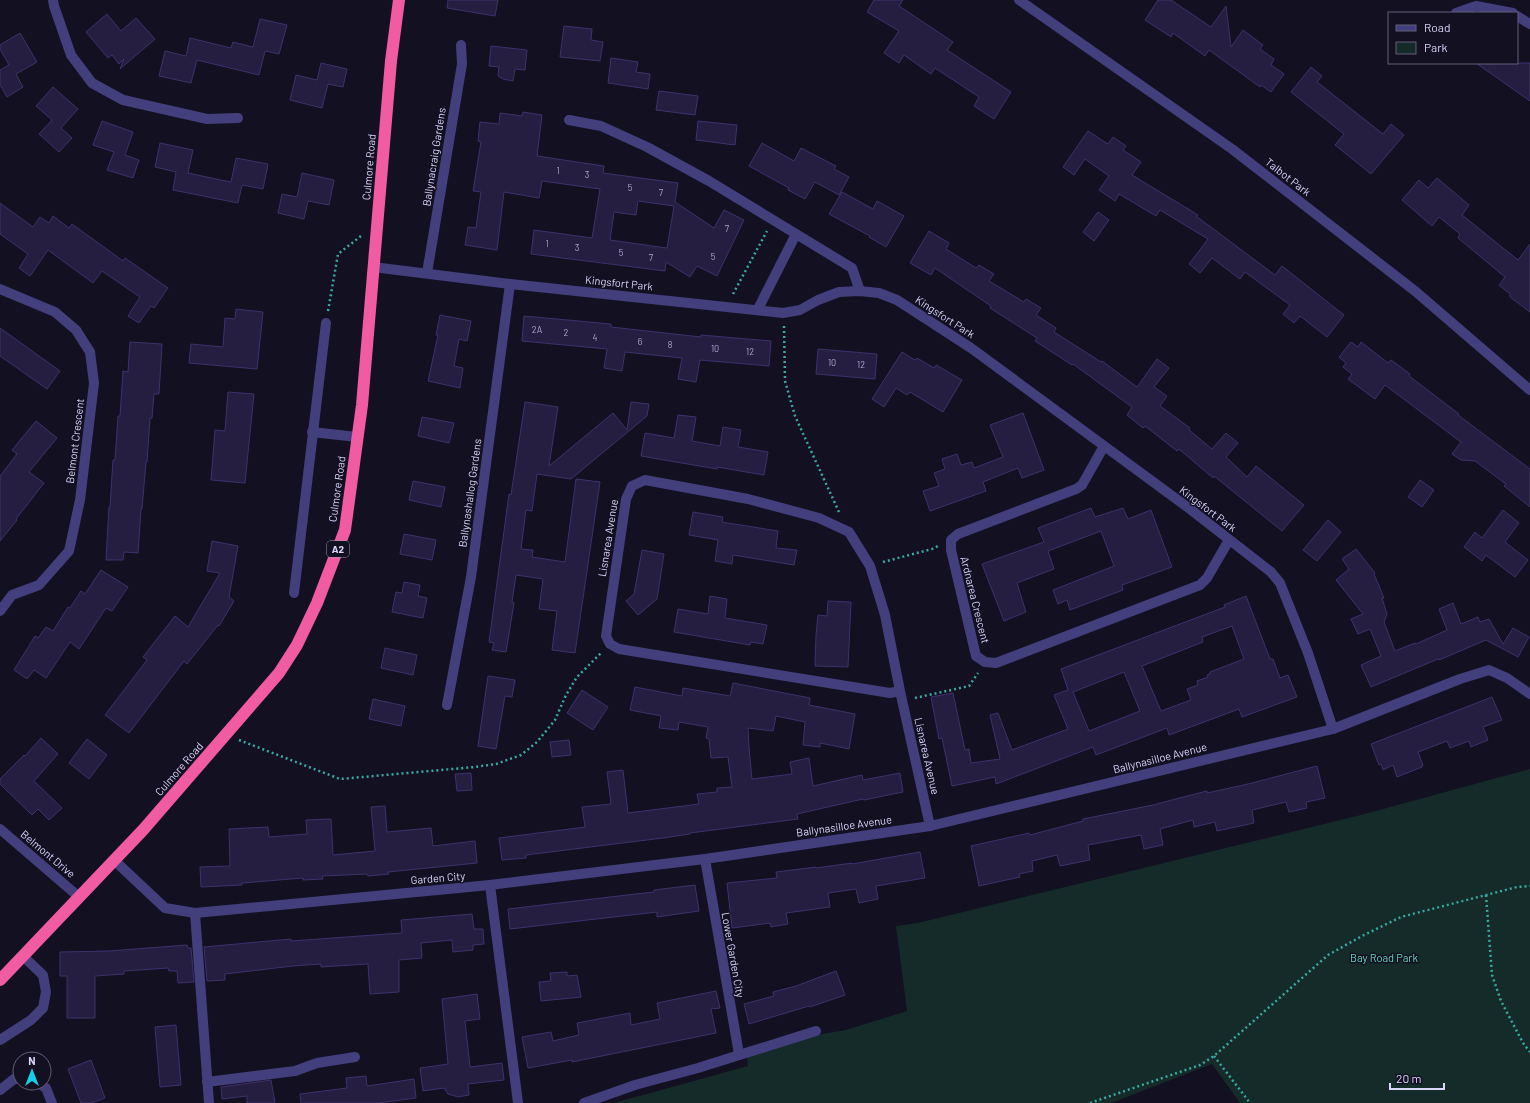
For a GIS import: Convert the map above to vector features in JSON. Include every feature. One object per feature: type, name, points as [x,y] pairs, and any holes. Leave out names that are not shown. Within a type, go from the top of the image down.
[{"type":"highway","name":"Culmore Road","points":[[0,980],[143,830],[279,673],[297,644],[317,603],[345,530],[365,374],[391,61],[399,0]]},
{"type":"street","points":[[54,0],[54,6],[71,55],[92,82],[123,100],[207,119],[238,118]]},
{"type":"street","name":"Talbot Park","points":[[1019,0],[1232,149],[1415,291],[1530,390]]},
{"type":"street","points":[[1459,12],[1476,6],[1508,12]]},
{"type":"street","points":[[1518,17],[1530,24]]},
{"type":"street","name":"Ballynacraig Gardens","points":[[427,273],[462,64],[461,45]]},
{"type":"street","points":[[569,120],[601,126],[647,146],[709,181],[852,268],[860,291]]},
{"type":"street","points":[[758,309],[796,234]]},
{"type":"street","name":"Kingsfort Park","points":[[373,267],[510,284],[758,309],[783,313],[800,310],[818,300],[839,292],[860,291],[879,293],[897,300],[971,348],[1271,572],[1280,583],[1308,653],[1333,729]]},
{"type":"street","name":"Ballynashallog Gardens","points":[[447,705],[471,577],[510,284]]},
{"type":"street","name":"Belmont Crescent","points":[[0,289],[55,312],[76,330],[90,352],[94,383],[80,500],[69,551],[39,585],[12,595],[0,611]]},
{"type":"street","points":[[294,593],[326,323]]},
{"type":"street","points":[[312,432],[357,437]]},
{"type":"street","points":[[950,540],[958,534],[1076,489],[1082,485],[1104,446]]},
{"type":"street","name":"Lisnarea Avenue","points":[[610,644],[606,636],[615,567],[626,499],[632,486],[645,480],[748,499],[819,518],[849,532],[870,566],[885,615],[902,701],[930,826]]},
{"type":"street","name":"Ardnarea Crescent","points":[[950,540],[950,550],[976,656],[985,662]]},
{"type":"street","points":[[985,662],[996,663],[1200,585],[1207,578],[1229,540]]},
{"type":"street","points":[[610,644],[619,649],[890,693],[900,691]]},
{"type":"street","name":"Ballynasilloe Avenue","points":[[781,848],[930,826],[1333,729],[1460,679],[1489,670],[1507,678],[1530,694]]},
{"type":"street","name":"Belmont Drive","points":[[0,829],[79,897]]},
{"type":"street","name":"Garden City","points":[[114,861],[165,908],[195,913],[490,885],[705,859],[781,848]]},
{"type":"street","name":"Lower Garden City","points":[[705,859],[739,1054]]},
{"type":"street","points":[[490,885],[518,1103]]},
{"type":"street","points":[[195,913],[209,1103]]},
{"type":"street","points":[[0,1040],[31,1020],[43,1008],[46,992],[43,975],[24,956]]},
{"type":"street","points":[[584,1103],[635,1085],[698,1068],[816,1031]]},
{"type":"street","points":[[208,1082],[295,1071],[316,1063],[355,1057]]},
{"type":"street","points":[[0,1090],[12,1081]]},
{"type":"street","points":[[47,1091],[52,1103]]},
{"type":"path","points":[[726,306],[773,220]]},
{"type":"path","points":[[326,323],[338,254],[377,225]]},
{"type":"path","points":[[783,313],[785,381],[795,416],[849,532]]},
{"type":"path","points":[[870,566],[932,549],[950,540]]},
{"type":"path","points":[[226,735],[340,779],[496,764],[521,755],[537,742],[555,720],[566,695],[577,677],[610,644]]},
{"type":"path","points":[[902,701],[969,686],[985,662]]},
{"type":"path","points":[[1090,1103],[1200,1065],[1214,1056],[1328,955],[1362,936],[1401,917],[1517,887],[1530,886]]},
{"type":"path","points":[[1486,895],[1492,975],[1501,1001],[1523,1043],[1530,1052]]},
{"type":"path","points":[[1214,1056],[1250,1103]]},
{"type":"green space","name":"Bay Road Park","points":[[1530,769],[1530,1103],[1240,1103],[1212,1064],[1111,1103],[614,1103],[748,1066],[746,1047],[846,1030],[907,1011],[896,926],[918,923],[1361,815]]},
{"type":"building","points":[[448,0],[498,0],[495,16],[447,8]]},
{"type":"building","points":[[874,0],[903,0],[899,6],[953,42],[947,50],[1011,92],[994,119],[974,106],[979,97],[935,68],[931,74],[904,55],[899,63],[884,53],[899,31],[867,12]]},
{"type":"building","points":[[1158,0],[1171,0],[1211,27],[1226,6],[1231,47],[1243,30],[1263,45],[1260,49],[1274,59],[1271,65],[1284,74],[1271,92],[1261,85],[1260,87],[1209,50],[1205,56],[1173,33],[1171,37],[1145,20]]},
{"type":"building","points":[[107,14],[121,31],[136,18],[155,39],[120,69],[124,59],[119,64],[112,55],[108,58],[86,32]]},
{"type":"building","points":[[260,19],[287,25],[279,54],[265,51],[259,75],[197,60],[191,83],[159,76],[165,51],[186,56],[190,38],[231,48],[233,42],[253,47]]},
{"type":"building","points":[[564,26],[592,29],[591,40],[603,42],[600,61],[560,57]]},
{"type":"building","points":[[20,33],[37,62],[16,74],[23,87],[7,97],[0,85],[0,70],[9,65],[0,49],[0,45]]},
{"type":"building","points":[[491,46],[527,50],[525,70],[515,69],[513,81],[503,79],[498,76],[499,67],[489,66]]},
{"type":"building","points":[[611,58],[638,62],[636,72],[650,74],[648,89],[608,83]]},
{"type":"building","points":[[321,63],[347,69],[343,87],[328,84],[322,108],[290,100],[296,75],[317,80]]},
{"type":"building","points":[[1530,63],[1530,101],[1477,64]]},
{"type":"building","points":[[1311,67],[1322,76],[1317,82],[1383,134],[1391,124],[1404,135],[1371,174],[1335,145],[1344,134],[1291,92]]},
{"type":"building","points":[[53,87],[78,109],[61,128],[72,138],[59,152],[39,134],[52,120],[36,106]]},
{"type":"building","points":[[659,91],[698,96],[695,115],[656,110]]},
{"type":"building","points":[[523,112],[542,115],[537,156],[604,166],[603,173],[678,183],[675,202],[714,228],[724,210],[744,220],[717,276],[697,266],[690,277],[666,262],[665,271],[531,254],[534,230],[592,238],[600,189],[542,181],[539,198],[504,192],[497,250],[465,245],[468,227],[476,228],[481,192],[473,191],[481,142],[478,141],[480,122],[499,124],[500,113],[522,116]],"holes":[[[638,201],[674,206],[667,248],[610,240],[614,212],[636,215]]]},
{"type":"building","points":[[102,121],[133,132],[125,155],[139,160],[133,178],[107,170],[114,152],[93,145]]},
{"type":"building","points":[[698,121],[737,125],[735,145],[696,140]]},
{"type":"building","points":[[1088,131],[1108,144],[1113,137],[1126,146],[1123,150],[1141,162],[1132,175],[1198,215],[1196,216],[1275,275],[1282,266],[1344,315],[1327,337],[1300,316],[1294,323],[1283,314],[1290,305],[1245,272],[1240,279],[1212,258],[1200,273],[1189,264],[1208,239],[1160,210],[1156,216],[1119,194],[1115,201],[1099,190],[1109,176],[1085,159],[1074,175],[1063,167]]},
{"type":"building","points":[[160,143],[193,150],[188,173],[231,182],[236,158],[268,164],[263,189],[242,185],[238,203],[173,190],[176,172],[155,167]]},
{"type":"building","points":[[762,143],[794,161],[801,148],[836,166],[834,169],[849,177],[839,195],[815,182],[805,199],[788,190],[789,188],[749,166]]},
{"type":"building","points":[[302,173],[334,180],[329,205],[308,201],[304,219],[278,213],[282,194],[297,197]]},
{"type":"building","points":[[1437,178],[1469,205],[1462,215],[1518,260],[1530,244],[1530,312],[1510,297],[1510,294],[1499,285],[1505,277],[1458,238],[1460,234],[1439,217],[1432,226],[1402,200],[1419,180],[1428,188]]},
{"type":"building","points":[[842,192],[873,209],[877,201],[904,216],[886,247],[869,237],[870,236],[829,214]]},
{"type":"building","points":[[0,203],[33,227],[40,217],[49,223],[53,216],[69,228],[72,224],[123,261],[125,258],[168,288],[154,308],[151,306],[139,323],[128,316],[140,297],[102,271],[93,283],[48,250],[30,276],[19,268],[28,254],[0,234]]},
{"type":"building","points":[[1098,212],[1109,220],[1094,241],[1083,232]]},
{"type":"building","points":[[929,231],[949,243],[946,249],[976,268],[979,265],[994,274],[989,281],[1024,302],[1026,299],[1041,308],[1036,315],[1056,328],[1054,332],[1101,362],[1102,361],[1137,387],[1157,359],[1169,368],[1154,387],[1167,396],[1160,406],[1190,428],[1189,430],[1212,449],[1226,433],[1238,443],[1226,457],[1247,477],[1256,466],[1304,505],[1282,531],[1214,476],[1213,478],[1179,449],[1177,451],[1145,426],[1143,428],[1127,415],[1132,407],[1073,364],[1072,365],[1035,341],[1037,338],[990,308],[991,306],[935,268],[931,275],[910,263]]},
{"type":"building","points":[[236,309],[263,312],[257,369],[189,363],[191,344],[223,347],[225,318],[235,319]]},
{"type":"building","points":[[440,315],[471,321],[467,341],[459,339],[454,366],[463,368],[460,388],[428,381],[438,335],[436,335]]},
{"type":"building","points":[[524,316],[611,324],[611,327],[701,337],[701,335],[771,341],[769,366],[700,360],[696,382],[678,379],[682,358],[625,352],[622,371],[604,368],[607,349],[522,341]]},
{"type":"building","points":[[0,328],[60,371],[47,389],[0,356]]},
{"type":"building","points":[[130,342],[162,344],[159,394],[154,394],[152,418],[150,418],[138,553],[124,552],[123,560],[106,560],[113,460],[115,460],[118,416],[120,416],[123,371],[128,372]]},
{"type":"building","points":[[1351,342],[1358,347],[1361,342],[1388,363],[1391,360],[1410,374],[1409,376],[1459,414],[1458,415],[1530,469],[1530,507],[1504,486],[1506,484],[1475,461],[1461,460],[1452,454],[1461,442],[1385,385],[1375,399],[1348,379],[1352,374],[1343,367],[1346,363],[1339,357]]},
{"type":"building","points":[[818,349],[877,354],[875,379],[816,374]]},
{"type":"building","points":[[902,352],[915,360],[917,358],[934,368],[936,365],[962,380],[943,412],[910,392],[907,395],[896,388],[884,407],[872,399]]},
{"type":"building","points":[[228,392],[254,394],[245,483],[211,480],[215,430],[225,431]]},
{"type":"building","points":[[525,402],[558,407],[549,466],[613,413],[627,430],[631,402],[649,404],[647,416],[571,479],[537,474],[532,511],[526,510],[521,549],[533,550],[532,557],[565,562],[576,479],[600,482],[575,653],[552,650],[557,611],[539,609],[543,579],[516,575],[512,602],[514,603],[506,652],[492,650],[494,643],[489,642],[509,494],[511,495]]},
{"type":"building","points":[[1023,413],[1044,470],[1022,478],[1018,468],[983,482],[986,491],[930,511],[923,491],[939,486],[934,473],[945,469],[942,459],[957,454],[961,465],[972,462],[974,468],[1003,457],[990,425]]},
{"type":"building","points":[[678,415],[696,417],[692,441],[720,446],[723,427],[741,430],[738,447],[768,452],[764,475],[717,467],[717,469],[641,456],[645,433],[674,438]]},
{"type":"building","points":[[422,417],[454,423],[449,443],[418,436]]},
{"type":"building","points":[[36,421],[57,438],[29,472],[44,483],[0,541],[0,476],[17,454],[12,450]]},
{"type":"building","points":[[1420,480],[1434,490],[1422,507],[1408,497]]},
{"type":"building","points":[[413,481],[445,487],[441,507],[409,500]]},
{"type":"building","points":[[1091,508],[1095,517],[1123,508],[1128,519],[1151,510],[1172,567],[1122,585],[1123,590],[1070,610],[1067,600],[1058,604],[1053,590],[1114,566],[1101,531],[1048,551],[1054,569],[1017,583],[1026,612],[1004,621],[982,564],[1044,542],[1038,528]]},
{"type":"building","points":[[1503,510],[1519,523],[1505,542],[1528,560],[1515,577],[1486,555],[1482,561],[1464,547],[1475,532],[1482,538]]},
{"type":"building","points":[[693,512],[723,517],[722,522],[778,531],[776,548],[797,550],[794,565],[733,555],[732,564],[715,561],[718,540],[689,535]]},
{"type":"building","points":[[1328,520],[1341,532],[1317,561],[1303,550]]},
{"type":"building","points":[[404,534],[436,540],[432,560],[400,554]]},
{"type":"building","points":[[212,541],[238,546],[229,597],[234,601],[219,626],[218,625],[187,664],[184,661],[129,733],[105,715],[147,660],[143,657],[175,616],[188,627],[220,573],[207,571]]},
{"type":"building","points":[[1356,549],[1375,573],[1374,574],[1384,598],[1382,598],[1387,614],[1384,622],[1395,651],[1415,643],[1416,644],[1447,630],[1439,609],[1453,603],[1461,624],[1478,617],[1480,622],[1489,619],[1503,644],[1513,628],[1529,637],[1518,657],[1486,640],[1371,687],[1361,665],[1381,656],[1370,629],[1358,634],[1351,619],[1363,614],[1336,580],[1349,569],[1342,559]]},
{"type":"building","points":[[642,550],[664,554],[657,599],[638,615],[626,601],[634,594]]},
{"type":"building","points":[[101,570],[128,587],[112,611],[106,608],[79,649],[70,642],[46,678],[34,670],[27,679],[14,670],[35,636],[38,638],[46,627],[53,631],[68,607],[70,608],[81,591],[85,594]]},
{"type":"building","points":[[404,582],[420,585],[418,596],[427,598],[423,618],[392,612],[396,592],[402,593]]},
{"type":"building","points":[[710,596],[727,599],[725,618],[767,625],[763,644],[751,642],[750,645],[674,632],[678,609],[708,614]]},
{"type":"building","points":[[1246,596],[1270,659],[1273,659],[1280,678],[1288,675],[1297,697],[1242,717],[1239,709],[1169,735],[1167,728],[1096,755],[1093,747],[996,784],[995,777],[952,786],[942,738],[939,739],[931,697],[953,693],[965,750],[969,749],[971,763],[1000,759],[990,715],[998,713],[1012,750],[1068,729],[1054,695],[1068,690],[1061,669],[1225,607],[1224,605]],"holes":[[[1232,626],[1244,659],[1210,672],[1210,674],[1207,675],[1208,677],[1197,681],[1198,685],[1187,689],[1191,700],[1161,711],[1142,666],[1203,642],[1202,637]],[[1124,672],[1140,711],[1089,731],[1073,692]]]},
{"type":"building","points":[[828,601],[851,602],[848,667],[815,666],[818,615],[827,616]]},
{"type":"building","points":[[385,648],[417,655],[413,675],[381,668]]},
{"type":"building","points":[[488,676],[515,680],[512,697],[505,696],[496,749],[478,746]]},
{"type":"building","points":[[733,683],[810,698],[809,705],[855,714],[849,749],[820,743],[820,747],[803,745],[805,722],[776,716],[773,731],[748,728],[752,779],[792,774],[790,762],[809,758],[813,786],[862,775],[863,780],[900,773],[903,792],[863,799],[797,814],[798,819],[526,855],[526,858],[502,860],[499,838],[585,827],[582,807],[611,804],[607,772],[623,770],[628,813],[699,804],[697,794],[717,792],[717,788],[732,787],[728,757],[711,758],[709,739],[706,738],[708,727],[679,722],[678,730],[659,728],[661,716],[630,710],[635,687],[682,696],[683,688],[730,696]]},
{"type":"building","points":[[582,690],[608,707],[593,730],[567,713]]},
{"type":"building","points":[[1492,697],[1502,720],[1483,727],[1488,740],[1471,747],[1469,741],[1450,748],[1447,741],[1418,752],[1423,765],[1422,767],[1397,777],[1393,765],[1383,770],[1381,764],[1379,765],[1371,744]]},
{"type":"building","points":[[373,699],[405,706],[401,726],[369,719]]},
{"type":"building","points":[[41,738],[58,754],[34,781],[62,808],[49,820],[38,809],[32,815],[0,784],[0,779],[24,755],[25,756]]},
{"type":"building","points":[[87,739],[107,755],[89,779],[69,763]]},
{"type":"building","points":[[569,740],[571,755],[552,757],[550,742]]},
{"type":"building","points":[[1317,766],[1325,798],[1306,802],[1307,808],[1289,812],[1286,802],[1252,810],[1254,823],[1217,831],[1215,822],[1194,827],[1193,820],[1160,829],[1163,845],[1144,849],[1141,835],[1088,845],[1090,860],[1060,866],[1057,855],[1032,861],[1033,871],[1019,874],[1020,877],[979,886],[971,846],[1029,833],[1030,835],[1083,821],[1083,819],[1153,805],[1207,791],[1207,793],[1248,784]]},
{"type":"building","points":[[471,773],[472,790],[457,791],[455,774]]},
{"type":"building","points":[[385,806],[387,832],[431,828],[433,846],[475,841],[477,863],[388,872],[389,874],[368,876],[367,874],[322,876],[323,879],[303,880],[303,878],[242,883],[242,885],[201,887],[200,867],[230,866],[229,829],[268,827],[269,837],[307,834],[306,820],[331,819],[333,855],[375,851],[371,807]]},
{"type":"building","points":[[920,852],[925,878],[876,886],[878,899],[859,903],[856,889],[828,893],[830,907],[786,913],[788,924],[771,927],[770,923],[732,928],[727,883],[777,878],[776,872],[852,864]]},
{"type":"building","points":[[695,885],[699,911],[657,917],[657,912],[510,929],[508,909],[654,892],[654,890]]},
{"type":"building","points":[[472,914],[474,929],[483,929],[484,944],[473,945],[473,950],[453,952],[452,940],[421,943],[422,958],[399,960],[399,992],[370,994],[368,964],[321,967],[321,964],[293,966],[225,974],[225,980],[207,981],[204,947],[291,939],[291,941],[402,933],[401,920]]},
{"type":"building","points":[[187,945],[188,948],[191,948],[194,982],[178,983],[177,971],[169,971],[168,968],[124,971],[124,974],[95,976],[95,1018],[67,1018],[67,976],[60,976],[60,952],[109,951]]},
{"type":"building","points":[[836,971],[845,995],[810,1007],[809,1006],[749,1024],[744,1004],[774,996],[773,992],[796,986]]},
{"type":"building","points":[[567,972],[567,976],[577,975],[581,997],[541,1001],[539,982],[551,981],[550,973]]},
{"type":"building","points":[[716,991],[720,1008],[711,1009],[716,1033],[572,1062],[572,1060],[528,1068],[522,1037],[551,1032],[553,1041],[579,1035],[577,1023],[630,1013],[631,1025],[660,1019],[657,1003]]},
{"type":"building","points":[[477,994],[480,1019],[465,1021],[470,1067],[502,1063],[504,1080],[468,1084],[469,1095],[458,1097],[448,1094],[444,1088],[423,1091],[420,1068],[448,1064],[442,999]]},
{"type":"building","points":[[176,1025],[181,1085],[160,1087],[155,1027]]},
{"type":"building","points":[[91,1060],[105,1098],[91,1103],[81,1103],[68,1069]]},
{"type":"building","points":[[366,1076],[367,1086],[414,1079],[416,1098],[378,1103],[301,1103],[300,1094],[347,1088],[346,1078]]},
{"type":"building","points":[[271,1080],[275,1103],[247,1103],[247,1096],[222,1099],[221,1087]]}]
